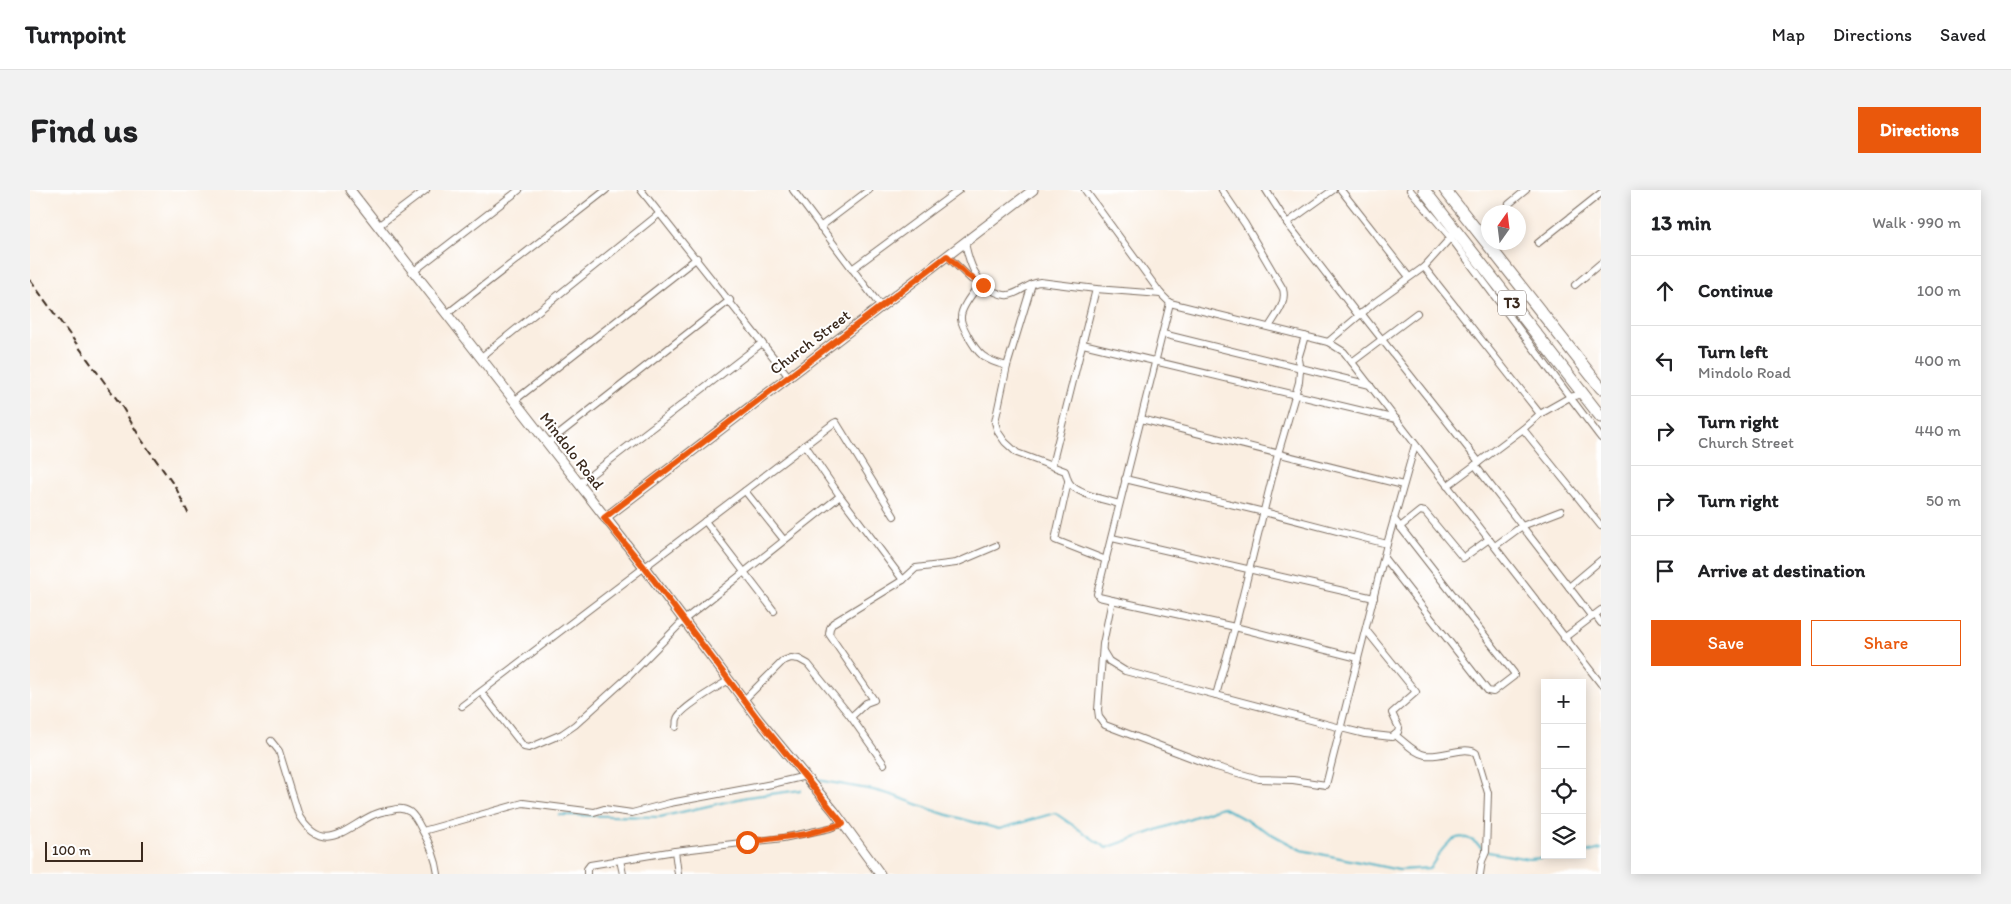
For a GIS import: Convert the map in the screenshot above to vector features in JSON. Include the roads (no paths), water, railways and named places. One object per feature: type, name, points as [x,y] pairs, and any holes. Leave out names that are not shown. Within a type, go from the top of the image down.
[{"type":"highway","name":"T3","points":[[1424,190],[1453,234],[1601,416]]},
{"type":"highway","name":"T3","points":[[1445,190],[1599,383]]},
{"type":"street","name":"Mindolo Road","points":[[350,190],[448,313],[480,358],[548,443],[744,700],[806,776],[880,874]]},
{"type":"street","points":[[378,226],[426,190]]},
{"type":"street","points":[[414,271],[519,190]]},
{"type":"street","points":[[448,313],[606,190]]},
{"type":"street","points":[[641,190],[697,258],[789,377]]},
{"type":"street","points":[[793,190],[881,307]]},
{"type":"street","points":[[820,227],[869,190]]},
{"type":"street","points":[[852,269],[958,190]]},
{"type":"street","name":"Church Street","points":[[604,518],[1033,190]]},
{"type":"street","points":[[1085,190],[1161,294],[1170,303],[1328,342],[1344,352],[1601,684]]},
{"type":"street","points":[[1222,190],[1284,289],[1283,303],[1270,327]]},
{"type":"street","points":[[1288,223],[1333,190]]},
{"type":"street","points":[[1340,190],[1409,277]]},
{"type":"street","points":[[1410,190],[1453,234],[1601,438]]},
{"type":"street","points":[[1509,204],[1526,190]]},
{"type":"street","points":[[1268,191],[1288,223],[1381,338],[1569,587],[1601,623]]},
{"type":"street","points":[[1538,243],[1601,193]]},
{"type":"street","points":[[480,358],[659,214]]},
{"type":"street","points":[[1328,342],[1360,314],[1424,266],[1453,234]]},
{"type":"street","points":[[965,243],[969,262],[981,282]]},
{"type":"street","points":[[947,256],[967,275],[1001,295],[1007,295],[1040,282],[1161,294]]},
{"type":"street","points":[[514,401],[697,258]]},
{"type":"street","points":[[1575,285],[1601,263]]},
{"type":"street","points":[[1424,266],[1540,414]]},
{"type":"street","points":[[981,282],[962,311],[961,320],[980,355],[995,363],[1007,366]]},
{"type":"street","points":[[1032,284],[1007,366],[995,422],[998,432],[1005,442],[1017,453],[1065,471],[1068,482],[1055,540],[1106,560]]},
{"type":"street","points":[[1052,465],[1096,289]]},
{"type":"street","points":[[548,443],[730,300]]},
{"type":"street","points":[[1170,303],[1125,479],[1098,595],[1112,600],[1235,627],[1358,658]]},
{"type":"street","points":[[1352,362],[1381,338],[1417,313]]},
{"type":"street","points":[[1163,334],[1370,385]]},
{"type":"street","points":[[1216,695],[1278,454],[1299,382],[1300,369],[1298,359],[1305,336]]},
{"type":"street","points":[[578,484],[762,342]]},
{"type":"street","points":[[1083,344],[1396,419]]},
{"type":"street","points":[[1447,486],[1540,414],[1570,397],[1583,394]]},
{"type":"street","points":[[1141,419],[1403,485]]},
{"type":"street","points":[[462,706],[836,422],[894,516]]},
{"type":"street","points":[[1523,429],[1601,526]]},
{"type":"street","points":[[805,445],[840,496],[903,580]]},
{"type":"street","points":[[1112,600],[1103,644],[1098,710],[1099,717],[1105,725],[1213,766],[1259,779],[1293,780],[1325,786],[1387,544],[1415,445]]},
{"type":"street","points":[[1125,479],[1387,544]]},
{"type":"street","points":[[1068,482],[1087,494],[1119,504]]},
{"type":"street","points":[[745,491],[784,540]]},
{"type":"street","points":[[481,692],[524,747],[529,748],[562,734],[575,725],[628,678],[684,620],[840,496]]},
{"type":"street","points":[[1400,528],[1422,510],[1463,558],[1489,539]]},
{"type":"street","points":[[1494,546],[1522,526],[1561,511]]},
{"type":"street","points":[[1384,558],[1488,691],[1493,692],[1514,676],[1514,673],[1394,519]]},
{"type":"street","points":[[705,520],[774,611]]},
{"type":"street","points":[[1112,538],[1250,568],[1374,598]]},
{"type":"street","points":[[851,717],[866,703],[874,700],[829,634],[830,628],[834,623],[903,580],[916,568],[956,563],[996,546]]},
{"type":"street","points":[[1569,587],[1601,560]]},
{"type":"street","points":[[1564,638],[1601,610]]},
{"type":"street","points":[[1366,630],[1415,690],[1414,695],[1392,713],[1399,728],[1396,735]]},
{"type":"street","points":[[1103,651],[1109,661],[1125,671],[1341,728],[1386,737],[1396,735]]},
{"type":"street","points":[[744,700],[783,660],[799,659],[808,664],[851,717],[884,764]]},
{"type":"street","points":[[676,727],[679,714],[693,702],[729,680]]},
{"type":"street","points":[[1396,735],[1416,752],[1426,755],[1438,756],[1468,750],[1476,754],[1488,793],[1486,852],[1480,874]]},
{"type":"street","points":[[271,741],[279,751],[299,816],[305,825],[314,832],[332,836],[342,834],[373,815],[397,808],[409,811],[432,850],[438,874]]},
{"type":"street","points":[[422,831],[523,803],[594,812],[604,809],[632,813],[806,776]]},
{"type":"street","points":[[587,874],[590,864],[783,838],[843,824]]},
{"type":"street","points":[[675,852],[678,874]]},
{"type":"street","points":[[620,860],[623,874]]},
{"type":"waterway","points":[[818,780],[892,795],[941,813],[999,829],[1055,813],[1106,848],[1222,807],[1301,850],[1399,870],[1430,868],[1447,845],[1459,837],[1475,842],[1484,850]]},
{"type":"waterway","points":[[559,815],[660,817],[747,797],[801,790]]},
{"type":"waterway","points":[[1586,853],[1601,849]]},
{"type":"waterway","points":[[1488,852],[1529,859],[1541,858]]},
{"type":"railway","points":[[30,280],[121,405],[141,439],[176,488],[188,513]]}]
